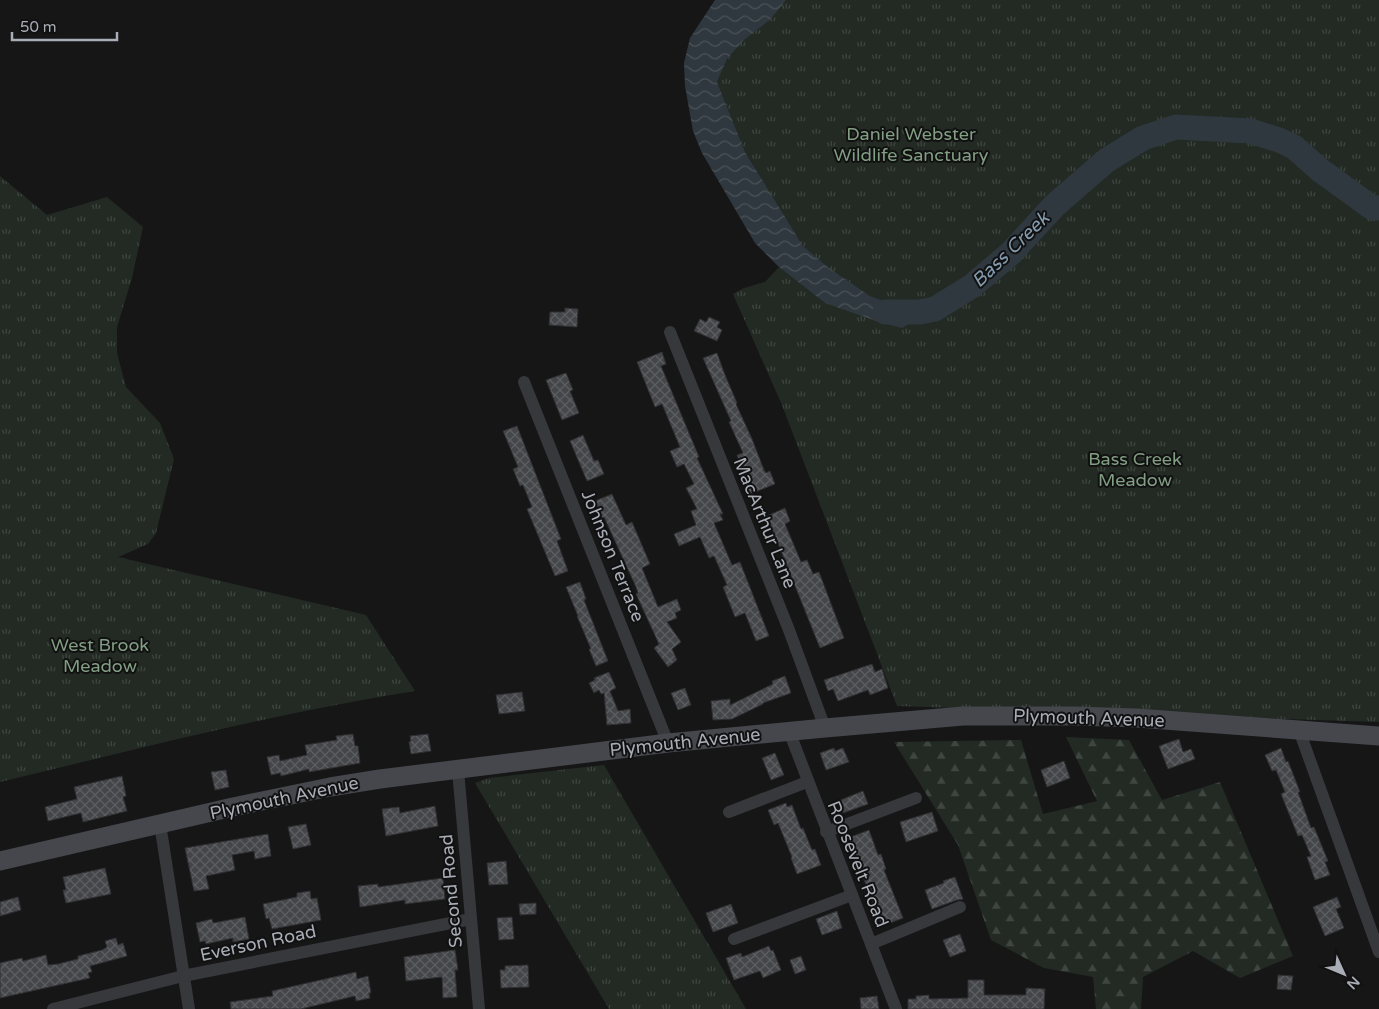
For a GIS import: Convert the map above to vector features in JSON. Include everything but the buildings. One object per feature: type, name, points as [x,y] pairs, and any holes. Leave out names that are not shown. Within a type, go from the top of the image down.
[{"type":"street","name":"MacArthur Lane","points":[[670,332],[826,728]]},
{"type":"street","name":"Johnson Terrace","points":[[524,382],[668,743]]},
{"type":"street","name":"Plymouth Avenue","points":[[0,861],[330,787],[668,743],[788,731],[963,716],[1076,716],[1137,718],[1379,736]]},
{"type":"street","points":[[1299,730],[1379,952]]},
{"type":"street","name":"Roosevelt Road","points":[[788,731],[896,1009]]},
{"type":"street","name":"Second Road","points":[[458,770],[479,1009]]},
{"type":"street","points":[[729,812],[807,782]]},
{"type":"street","points":[[826,832],[916,798]]},
{"type":"street","points":[[160,824],[189,1009]]},
{"type":"street","points":[[734,939],[852,895]]},
{"type":"street","points":[[872,944],[960,907]]},
{"type":"street","name":"Everson Road","points":[[53,1009],[184,976],[471,919]]},
{"type":"green space","name":"Bass Creek Meadow","points":[[786,0],[1379,0],[1379,722],[897,706],[782,405],[733,294],[744,288],[765,282],[779,267],[825,303],[919,304],[889,303],[870,296],[829,268],[803,246],[745,152],[717,82],[727,59],[743,41],[771,19]]},
{"type":"green space","name":"West Brook Meadow","points":[[0,176],[47,215],[107,197],[143,227],[132,278],[117,327],[117,353],[126,387],[160,423],[174,459],[156,533],[148,544],[118,557],[366,615],[415,691],[259,721],[0,782]]},
{"type":"green space","points":[[1066,737],[1129,740],[1162,800],[1220,782],[1293,956],[1240,978],[1193,951],[1143,977],[1141,1009],[1096,1009],[1093,977],[1044,968],[991,940],[958,845],[894,742],[1021,740],[1043,814],[1097,801]]},
{"type":"green space","points":[[604,765],[746,1009],[609,1009],[475,783],[489,778]]},
{"type":"water","points":[[715,0],[786,0],[771,19],[743,41],[727,59],[717,82],[745,152],[803,246],[829,268],[870,296],[889,303],[919,304],[920,312],[915,320],[902,328],[825,303],[779,267],[755,243],[702,153],[693,131],[685,86],[684,63],[690,38]]},
{"type":"waterway","name":"Bass Creek","points":[[885,312],[920,312],[935,309],[972,286],[1011,253],[1055,205],[1107,160],[1143,138],[1176,127],[1250,131],[1279,140],[1294,147],[1320,170],[1371,207],[1379,208]]},
{"type":"park label","name":"Daniel Webster Wildlife Sanctuary","points":[[911,144]]}]
